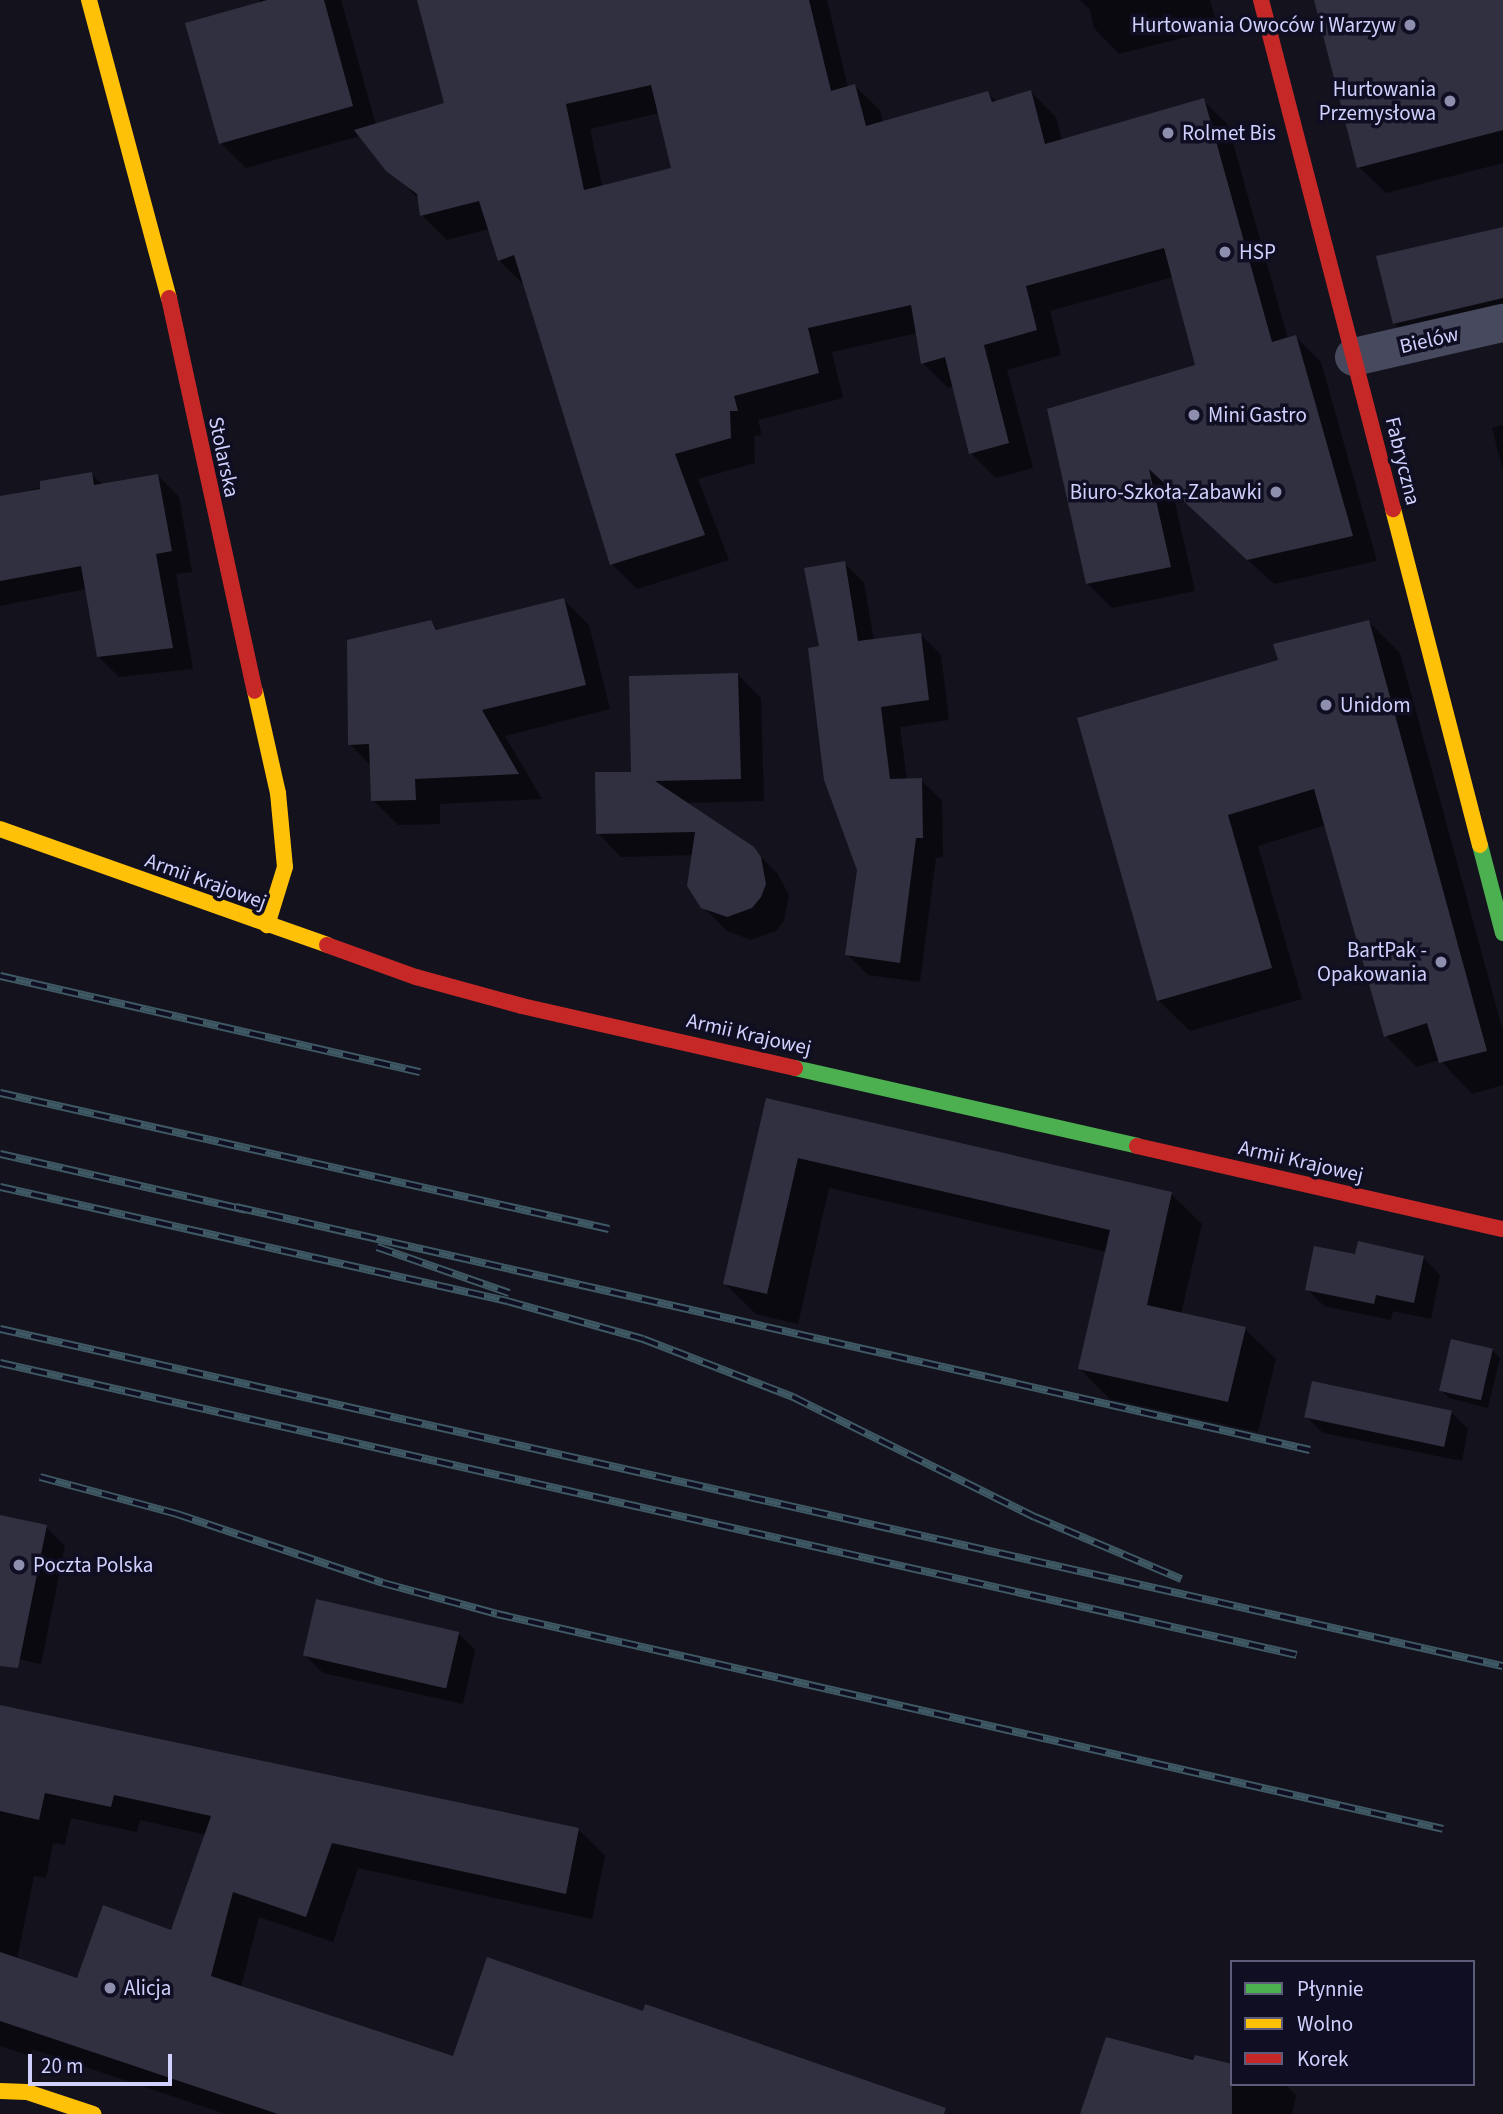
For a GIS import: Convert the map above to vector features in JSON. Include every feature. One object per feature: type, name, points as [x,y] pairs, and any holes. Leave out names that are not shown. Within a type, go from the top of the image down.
[{"type":"street","name":"Stolarska","points":[[89,0],[165,280],[278,793],[285,867],[267,925]]},
{"type":"street","name":"Fabryczna","points":[[1261,0],[1503,933]]},
{"type":"street","name":"Bielów","points":[[1354,357],[1503,323]]},
{"type":"street","name":"Armii Krajowej","points":[[0,829],[416,977],[522,1006],[1503,1229]]},
{"type":"street","points":[[0,2091],[27,2092],[93,2114]]},
{"type":"building","points":[[267,0],[324,0],[353,106],[219,144],[185,23]]},
{"type":"building","points":[[417,0],[809,0],[831,91],[855,84],[866,126],[988,91],[992,102],[1031,90],[1045,144],[1204,98],[1272,342],[1296,335],[1353,536],[1247,560],[1149,469],[1171,567],[1086,584],[1047,409],[1195,365],[1164,248],[1026,286],[1037,330],[984,345],[1009,443],[969,454],[945,357],[921,364],[911,305],[808,328],[819,373],[734,396],[738,411],[730,411],[731,438],[675,454],[705,535],[610,565],[514,255],[498,261],[479,201],[420,216],[417,194],[386,171],[354,130],[444,103]],"holes":[[[651,85],[671,168],[584,190],[566,104]]]},
{"type":"building","points":[[1314,0],[1503,0],[1503,130],[1357,168]]},
{"type":"building","points":[[1503,227],[1503,298],[1393,324],[1376,256]]},
{"type":"building","points":[[92,472],[94,485],[158,474],[172,551],[156,554],[173,648],[97,657],[81,566],[0,581],[0,496],[40,489],[40,481]]},
{"type":"building","points":[[845,561],[858,641],[921,633],[929,700],[881,707],[890,779],[922,778],[923,838],[916,838],[900,963],[845,955],[857,870],[824,780],[808,648],[819,646],[804,568]]},
{"type":"building","points":[[564,598],[586,685],[482,710],[519,774],[415,779],[416,800],[371,801],[369,744],[348,745],[347,640],[431,620],[436,630]]},
{"type":"building","points":[[1369,620],[1487,1051],[1439,1063],[1427,1023],[1384,1037],[1314,789],[1228,815],[1272,968],[1157,1001],[1077,718],[1278,660],[1273,644]]},
{"type":"building","points":[[738,673],[741,779],[655,781],[754,847],[761,857],[766,884],[761,897],[752,908],[727,917],[701,908],[687,886],[695,832],[596,834],[595,772],[631,772],[629,676]]},
{"type":"building","points":[[766,1098],[1172,1192],[1147,1305],[1246,1327],[1228,1402],[1078,1369],[1110,1230],[798,1158],[767,1294],[723,1284]]},
{"type":"building","points":[[1358,1241],[1424,1256],[1414,1303],[1376,1295],[1374,1304],[1305,1290],[1314,1246],[1355,1254]]},
{"type":"building","points":[[1451,1339],[1493,1349],[1481,1400],[1439,1391]]},
{"type":"building","points":[[1312,1381],[1452,1411],[1444,1447],[1304,1417]]},
{"type":"building","name":"Poczta Polska","points":[[0,1515],[47,1525],[18,1668],[0,1666]]},
{"type":"building","points":[[316,1599],[459,1632],[446,1689],[303,1656]]},
{"type":"building","points":[[0,1705],[579,1828],[566,1894],[332,1843],[306,1917],[233,1892],[211,1976],[453,2056],[487,1957],[643,2011],[645,2004],[946,2108],[944,2114],[278,2114],[0,2021],[0,1952],[77,1978],[103,1905],[171,1930],[211,1816],[114,1795],[111,1807],[45,1793],[39,1820],[0,1811]]},
{"type":"building","points":[[1106,2037],[1193,2060],[1195,2055],[1230,2064],[1232,2114],[1080,2114]]},
{"type":"railway","points":[[0,976],[420,1072]]},
{"type":"railway","points":[[0,1093],[609,1229]]},
{"type":"railway","points":[[0,1154],[246,1210]]},
{"type":"railway","points":[[0,1187],[507,1301],[643,1339],[793,1397],[1035,1517],[1181,1579]]},
{"type":"railway","points":[[236,1207],[1310,1450]]},
{"type":"railway","points":[[377,1247],[509,1293]]},
{"type":"railway","points":[[0,1329],[1503,1666]]},
{"type":"railway","points":[[0,1363],[1297,1655]]},
{"type":"railway","points":[[40,1477],[177,1514],[383,1583],[497,1614],[1443,1829]]},
{"type":"traffic: fast","points":[[1480,845],[1503,933]]},
{"type":"traffic: fast","points":[[795,1068],[1137,1146]]},
{"type":"traffic: slow","points":[[89,0],[169,298]]},
{"type":"traffic: slow","points":[[1393,509],[1480,845]]},
{"type":"traffic: slow","points":[[255,691],[278,793],[285,867],[267,925]]},
{"type":"traffic: slow","points":[[0,829],[327,945]]},
{"type":"traffic: slow","points":[[0,2091],[27,2092],[93,2114]]},
{"type":"traffic: jam","points":[[1261,0],[1393,509]]},
{"type":"traffic: jam","points":[[169,298],[255,691]]},
{"type":"traffic: jam","points":[[327,945],[416,977],[522,1006],[795,1068]]},
{"type":"traffic: jam","points":[[1137,1146],[1503,1229]]},
{"type":"place","name":"Hurtowania Owoców i Warzyw","points":[[1410,25]]},
{"type":"place","name":"Hurtowania Przemysłowa","points":[[1450,101]]},
{"type":"place","name":"Rolmet Bis","points":[[1168,133]]},
{"type":"place","name":"HSP","points":[[1225,252]]},
{"type":"place","name":"Mini Gastro","points":[[1194,415]]},
{"type":"place","name":"Biuro-Szkoła-Zabawki","points":[[1276,492]]},
{"type":"place","name":"Unidom","points":[[1326,705]]},
{"type":"place","name":"BartPak - Opakowania","points":[[1441,962]]},
{"type":"place","name":"Poczta Polska","points":[[19,1565]]},
{"type":"place","name":"Alicja","points":[[110,1988]]}]
